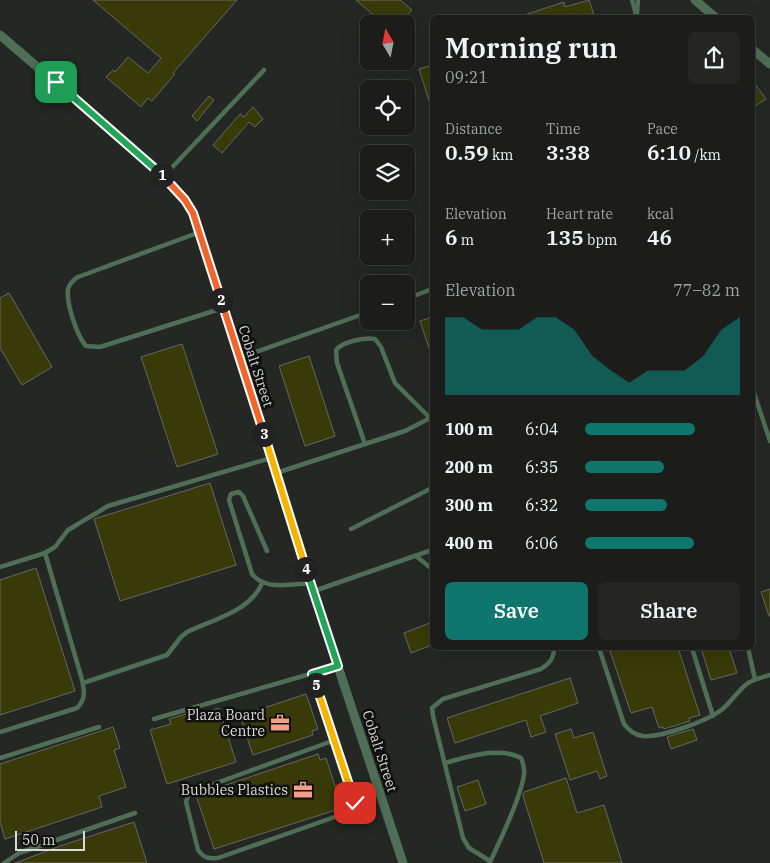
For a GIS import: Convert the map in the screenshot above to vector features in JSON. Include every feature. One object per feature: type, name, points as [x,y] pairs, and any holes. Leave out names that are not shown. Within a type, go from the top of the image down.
[{"type":"street","points":[[696,0],[713,15]]},
{"type":"street","name":"Cobalt Street","points":[[0,34],[164,176],[185,200],[193,213],[312,587],[403,863]]},
{"type":"street","points":[[755,52],[770,64]]},
{"type":"lane","points":[[632,0],[637,15]]},
{"type":"lane","points":[[637,15],[638,0]]},
{"type":"lane","points":[[164,176],[264,70]]},
{"type":"lane","points":[[200,232],[78,277],[72,281],[68,297],[77,331],[86,346],[100,347],[223,308]]},
{"type":"lane","points":[[415,296],[430,291]]},
{"type":"lane","points":[[239,358],[360,315]]},
{"type":"lane","points":[[365,444],[337,363],[336,350],[340,345],[370,338],[375,339],[381,347],[395,383],[430,418]]},
{"type":"lane","points":[[755,396],[770,441]]},
{"type":"lane","points":[[276,473],[405,431],[430,421]]},
{"type":"lane","points":[[0,567],[45,553],[55,547],[68,530],[108,506],[271,458]]},
{"type":"lane","points":[[351,528],[430,489]]},
{"type":"lane","points":[[267,551],[243,496],[239,492],[231,494],[229,500],[252,574],[262,583],[312,587],[430,551]]},
{"type":"lane","points":[[0,732],[77,708],[84,699],[83,683],[45,553]]},
{"type":"lane","points":[[416,556],[430,567]]},
{"type":"lane","points":[[83,683],[167,655],[180,637],[237,609],[259,591],[262,583]]},
{"type":"lane","points":[[444,763],[477,755],[497,753],[509,753],[521,758],[524,774],[522,784],[490,862],[468,848],[462,838],[444,763],[432,711],[436,704],[443,699],[541,669],[549,664],[554,656],[554,650]]},
{"type":"lane","points":[[600,650],[624,724],[632,732],[643,736],[653,736],[678,730],[713,716],[726,707],[744,686],[755,679],[770,675]]},
{"type":"lane","points":[[693,650],[713,716]]},
{"type":"lane","points":[[748,650],[755,679]]},
{"type":"lane","points":[[154,719],[338,666]]},
{"type":"lane","points":[[312,674],[334,740],[355,803],[352,810],[218,858],[208,859],[202,856],[198,850],[186,802],[189,793],[334,740]]},
{"type":"lane","points":[[0,758],[99,727]]},
{"type":"lane","points":[[4,863],[19,853],[135,814]]},
{"type":"building","points":[[93,0],[237,0],[173,73],[175,74],[152,101],[148,98],[141,107],[106,77],[113,70],[115,72],[128,57],[148,73],[161,58]]},
{"type":"building","points":[[356,0],[400,0],[412,10],[407,15],[374,15]]},
{"type":"building","points":[[589,0],[594,15],[524,15],[564,2],[565,7]]},
{"type":"building","points":[[430,66],[430,104],[419,69]]},
{"type":"building","points":[[755,84],[766,99],[755,106]]},
{"type":"building","points":[[209,96],[214,100],[197,121],[192,116]]},
{"type":"building","points":[[253,107],[263,119],[255,127],[249,122],[222,153],[213,145],[240,114],[244,117]]},
{"type":"building","points":[[9,293],[52,367],[22,385],[0,348],[0,298]]},
{"type":"building","points":[[430,318],[430,351],[420,321]]},
{"type":"building","points":[[182,344],[218,454],[177,467],[141,357]]},
{"type":"building","points":[[309,356],[335,436],[305,446],[279,366]]},
{"type":"building","points":[[210,483],[236,565],[120,601],[94,519]]},
{"type":"building","points":[[36,568],[75,691],[0,715],[0,580]]},
{"type":"building","points":[[770,589],[770,616],[769,616],[761,592]]},
{"type":"building","points":[[430,623],[430,646],[411,653],[404,633]]},
{"type":"building","points":[[610,650],[679,650],[700,715],[689,718],[690,721],[664,729],[663,727],[659,728],[652,707],[631,713]]},
{"type":"building","points":[[702,650],[730,650],[737,673],[711,680]]},
{"type":"building","points":[[570,678],[578,703],[540,716],[546,732],[531,737],[526,720],[455,743],[447,718]]},
{"type":"building","points":[[306,694],[318,729],[312,731],[313,735],[253,755],[240,716]]},
{"type":"building","points":[[219,708],[236,762],[167,784],[150,730],[171,724],[169,719],[196,711],[197,715]]},
{"type":"building","points":[[113,727],[120,748],[114,750],[126,787],[99,796],[102,807],[5,839],[0,822],[0,764]]},
{"type":"building","points":[[571,729],[574,738],[593,732],[607,776],[600,779],[597,771],[570,780],[555,734]]},
{"type":"building","points":[[693,729],[697,740],[671,749],[667,737]]},
{"type":"building","points":[[318,754],[320,760],[326,758],[342,808],[214,849],[196,795]]},
{"type":"building","points":[[566,778],[577,813],[604,805],[622,863],[544,863],[523,796],[524,792]]},
{"type":"building","points":[[478,780],[486,804],[465,811],[457,787]]},
{"type":"building","points":[[134,822],[147,863],[15,863],[60,846]]},
{"type":"place","name":"Plaza Board Centre","points":[[280,723]]},
{"type":"place","name":"Bubbles Plastics","points":[[303,790]]},
{"type":"route","points":[[56,82],[160,172],[185,200],[193,213],[338,666],[312,674],[355,803]]}]
